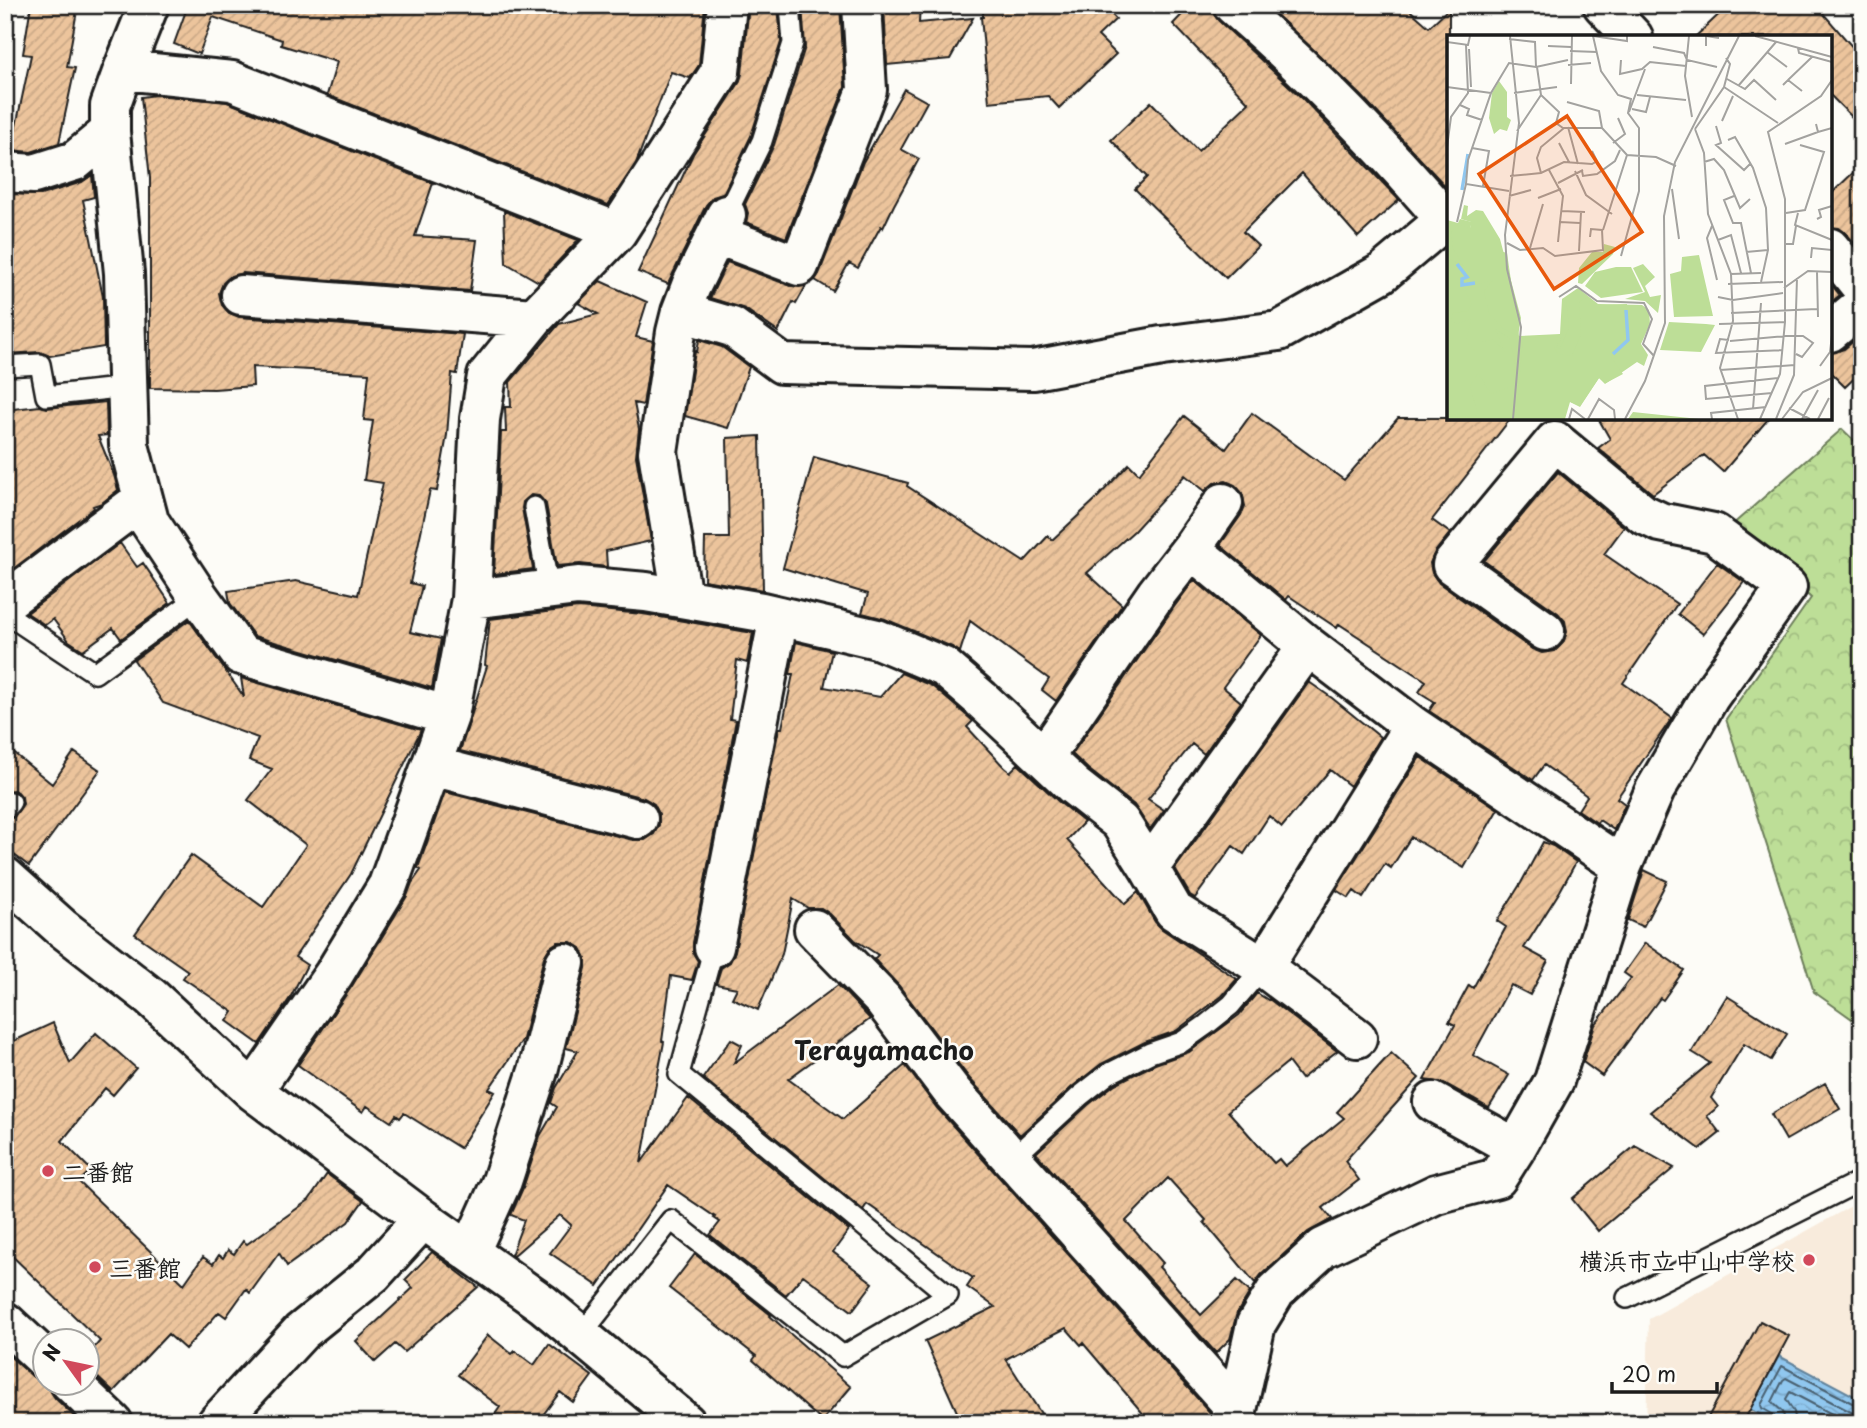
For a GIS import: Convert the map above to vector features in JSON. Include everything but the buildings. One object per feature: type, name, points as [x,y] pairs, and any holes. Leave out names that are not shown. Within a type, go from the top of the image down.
[{"type":"street","points":[[149,5],[110,106],[110,132],[124,273],[130,445],[149,521],[241,655],[449,716]]},
{"type":"street","points":[[253,1091],[334,974],[388,885],[449,716],[471,599],[480,419],[487,376],[534,318],[617,232],[720,72],[727,5]]},
{"type":"street","points":[[682,598],[658,452],[681,312],[691,286],[728,227],[799,267],[867,90],[862,5]]},
{"type":"street","points":[[681,312],[732,327],[782,364],[1032,370],[1162,346],[1279,331],[1382,274],[1447,222],[1352,117],[1286,50],[1233,5]]},
{"type":"street","points":[[1603,5],[1631,35]]},
{"type":"street","points":[[122,70],[232,81],[617,232]]},
{"type":"street","points":[[5,172],[34,174],[75,161],[110,132]]},
{"type":"street","points":[[1832,250],[1862,288]]},
{"type":"street","points":[[242,295],[534,318]]},
{"type":"street","points":[[1832,330],[1862,305]]},
{"type":"street","points":[[1234,1416],[1256,1324],[1276,1291],[1323,1248],[1436,1194],[1497,1178],[1554,1081],[1622,866],[1655,790],[1710,696],[1787,587],[1714,533],[1660,522],[1643,514],[1560,429],[1452,565],[1545,631]]},
{"type":"street","points":[[5,602],[143,499]]},
{"type":"street","points":[[1044,757],[1223,503]]},
{"type":"street","points":[[1191,549],[1308,646],[1413,726],[1622,866]]},
{"type":"street","points":[[471,599],[578,586],[646,592],[779,616],[877,639],[944,667],[1074,786],[1120,822],[1174,911],[1262,967],[1357,1038]]},
{"type":"street","points":[[714,947],[779,616]]},
{"type":"street","points":[[1149,868],[1308,646]]},
{"type":"street","points":[[1262,967],[1413,726]]},
{"type":"street","points":[[432,766],[638,819]]},
{"type":"street","points":[[5,877],[61,927],[151,997],[253,1091],[423,1219],[543,1304],[686,1423]]},
{"type":"street","points":[[814,929],[882,999],[953,1093],[1234,1416]]},
{"type":"street","points":[[470,1252],[502,1181],[538,1071],[565,963]]},
{"type":"street","points":[[1433,1102],[1516,1148]]},
{"type":"street","points":[[218,1423],[300,1332],[373,1274],[423,1219]]},
{"type":"street","points":[[5,1322],[32,1347]]},
{"type":"street","points":[[85,1396],[113,1423]]},
{"type":"lane","points":[[728,227],[762,141],[793,43],[790,5]]},
{"type":"lane","points":[[5,366],[40,364],[46,396],[127,387]]},
{"type":"lane","points":[[534,508],[549,590]]},
{"type":"lane","points":[[5,613],[94,673],[199,597]]},
{"type":"lane","points":[[581,1335],[671,1220],[843,1356],[948,1295],[679,1074],[714,947]]},
{"type":"lane","points":[[1012,1159],[1108,1074],[1150,1053],[1182,1042],[1206,1025],[1231,1005],[1262,967]]},
{"type":"lane","points":[[1627,1298],[1862,1180]]},
{"type":"shaded area","name":"横浜市立中山中学校","points":[[1862,1200],[1862,1423],[1646,1423],[1649,1319]]},
{"type":"green space","points":[[1842,429],[1862,448],[1862,1026],[1814,992],[1726,719],[1811,598],[1731,526]]},
{"type":"water","points":[[1779,1356],[1862,1400],[1862,1423],[1775,1423],[1750,1409]]},
{"type":"place","name":"二番館","points":[[48,1171]]},
{"type":"place","name":"横浜市立中山中学校","points":[[1809,1260]]},
{"type":"place","name":"三番館","points":[[95,1267]]},
{"type":"district","name":"Terayamacho","points":[[884,1049]]}]
